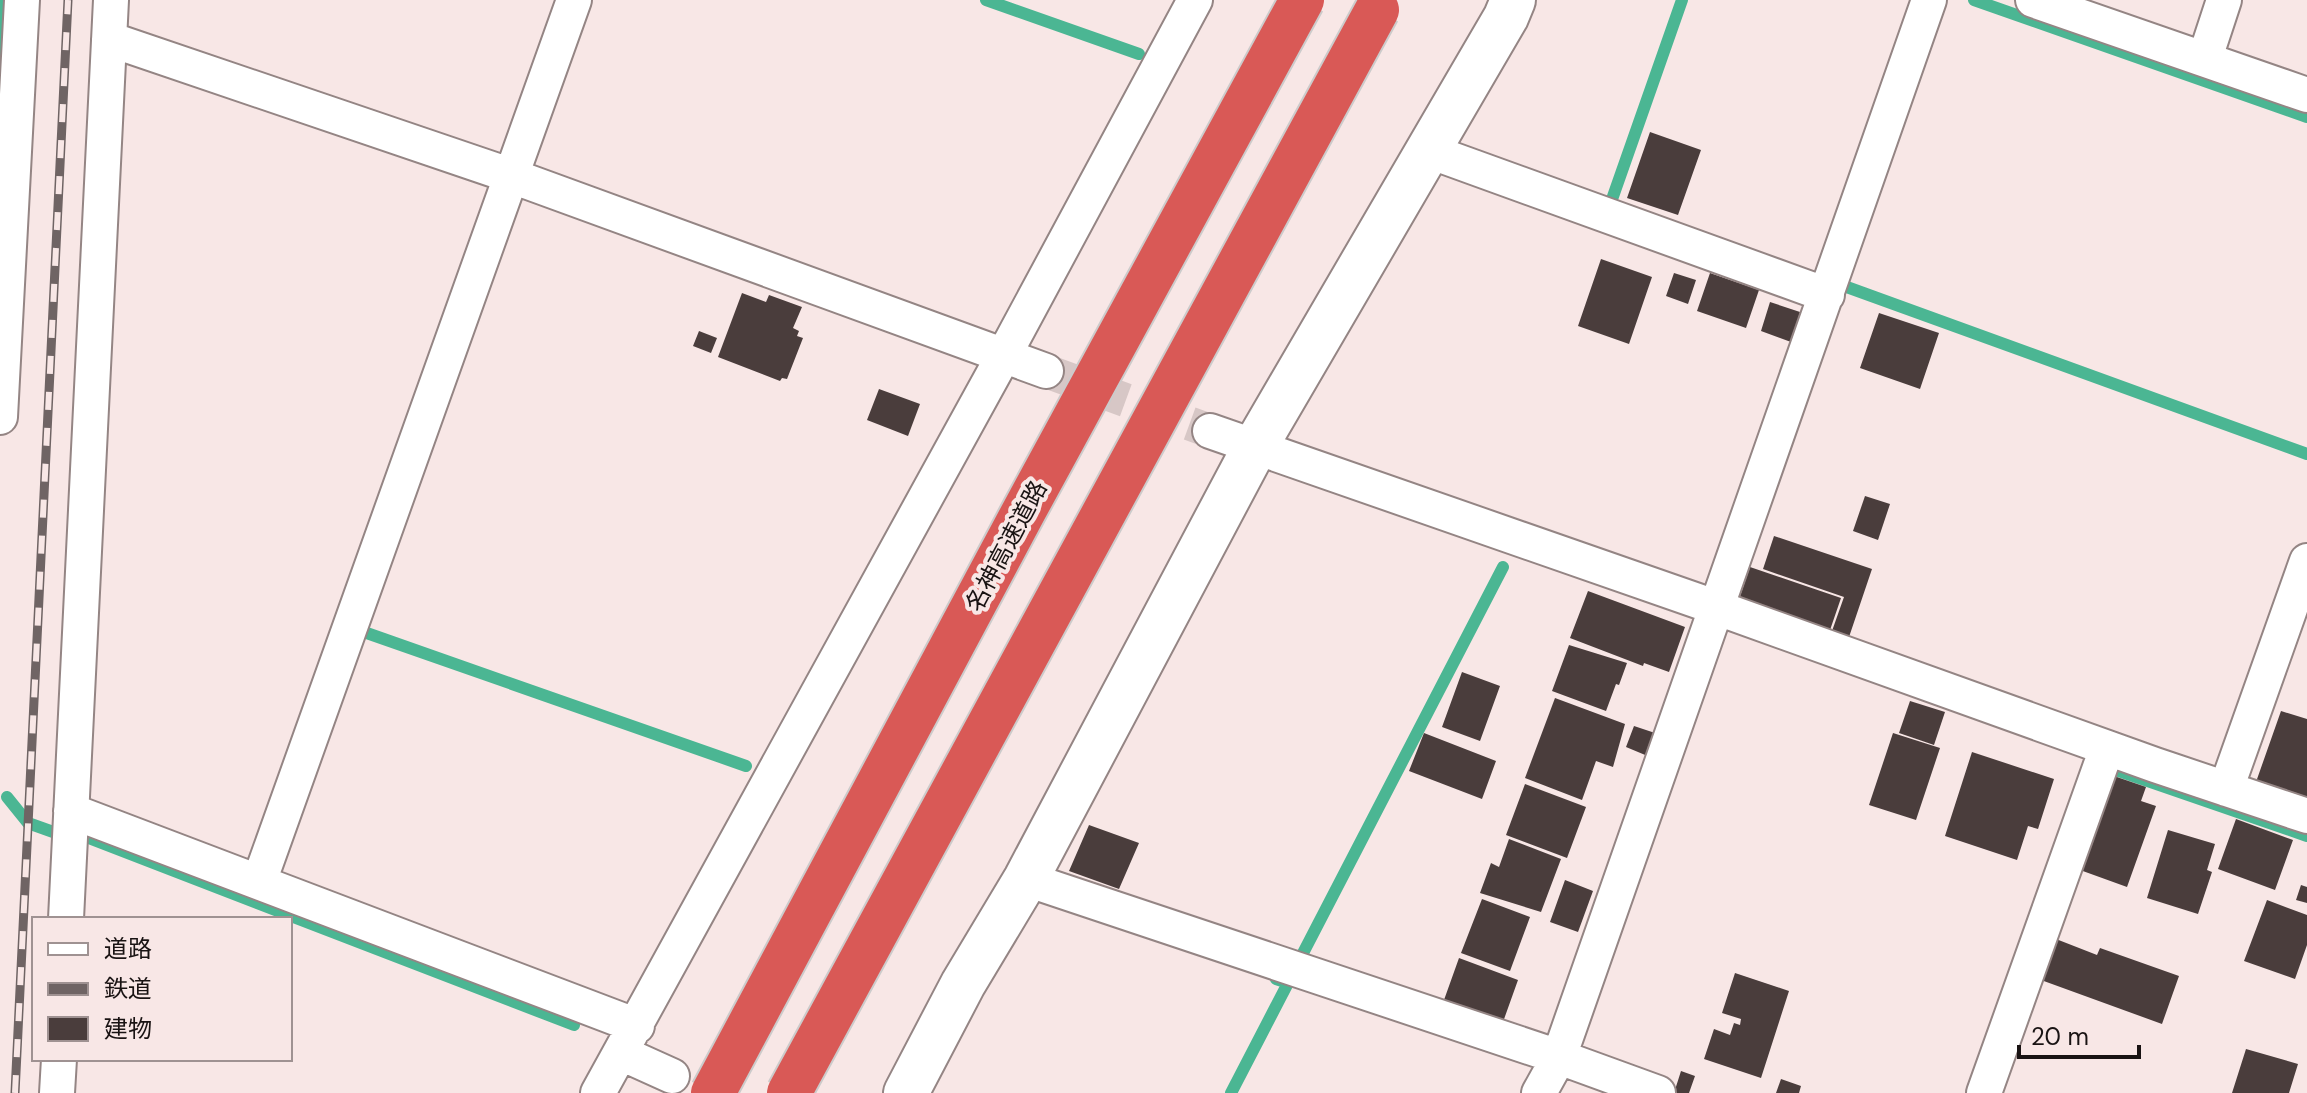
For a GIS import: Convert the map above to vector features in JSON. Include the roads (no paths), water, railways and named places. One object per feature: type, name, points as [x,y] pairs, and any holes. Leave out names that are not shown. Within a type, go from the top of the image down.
[{"type":"highway","name":"名神高速道路","points":[[713,1093],[1302,0]]},
{"type":"highway","points":[[789,1093],[1377,10]]},
{"type":"street","points":[[0,417],[22,0]]},
{"type":"street","points":[[66,917],[111,0]]},
{"type":"street","points":[[259,882],[574,0]]},
{"type":"street","points":[[609,1090],[629,1040],[1195,0]]},
{"type":"street","points":[[906,1093],[963,984],[1026,879],[1255,447],[1429,151],[1513,0]]},
{"type":"street","points":[[1539,1093],[1559,1057],[1929,0]]},
{"type":"street","points":[[2033,0],[2307,95]]},
{"type":"street","points":[[2205,58],[2224,0]]},
{"type":"street","points":[[109,39],[512,176],[1046,371]]},
{"type":"street","points":[[1429,151],[1827,295]]},
{"type":"street","points":[[1210,431],[2307,816]]},
{"type":"street","points":[[2226,789],[2307,561]]},
{"type":"street","points":[[1984,1093],[2107,748]]},
{"type":"street","points":[[71,811],[259,882],[629,1040],[672,1076]]},
{"type":"street","points":[[1026,879],[1658,1093]]},
{"type":"street","points":[[57,1093],[59,1061]]},
{"type":"waterway","points":[[0,79],[4,0]]},
{"type":"waterway","points":[[986,0],[1139,54]]},
{"type":"waterway","points":[[1610,205],[1682,0]]},
{"type":"waterway","points":[[1974,0],[2307,117]]},
{"type":"waterway","points":[[1844,286],[2307,454]]},
{"type":"waterway","points":[[1301,957],[1503,567]]},
{"type":"waterway","points":[[361,631],[746,766]]},
{"type":"waterway","points":[[2113,769],[2307,836]]},
{"type":"waterway","points":[[7,797],[28,823],[56,833]]},
{"type":"waterway","points":[[86,837],[574,1025]]},
{"type":"waterway","points":[[1231,1093],[1288,983],[1276,979]]},
{"type":"tunnel","points":[[1046,371],[1210,431]]},
{"type":"railway","points":[[15,1093],[68,0]]}]
